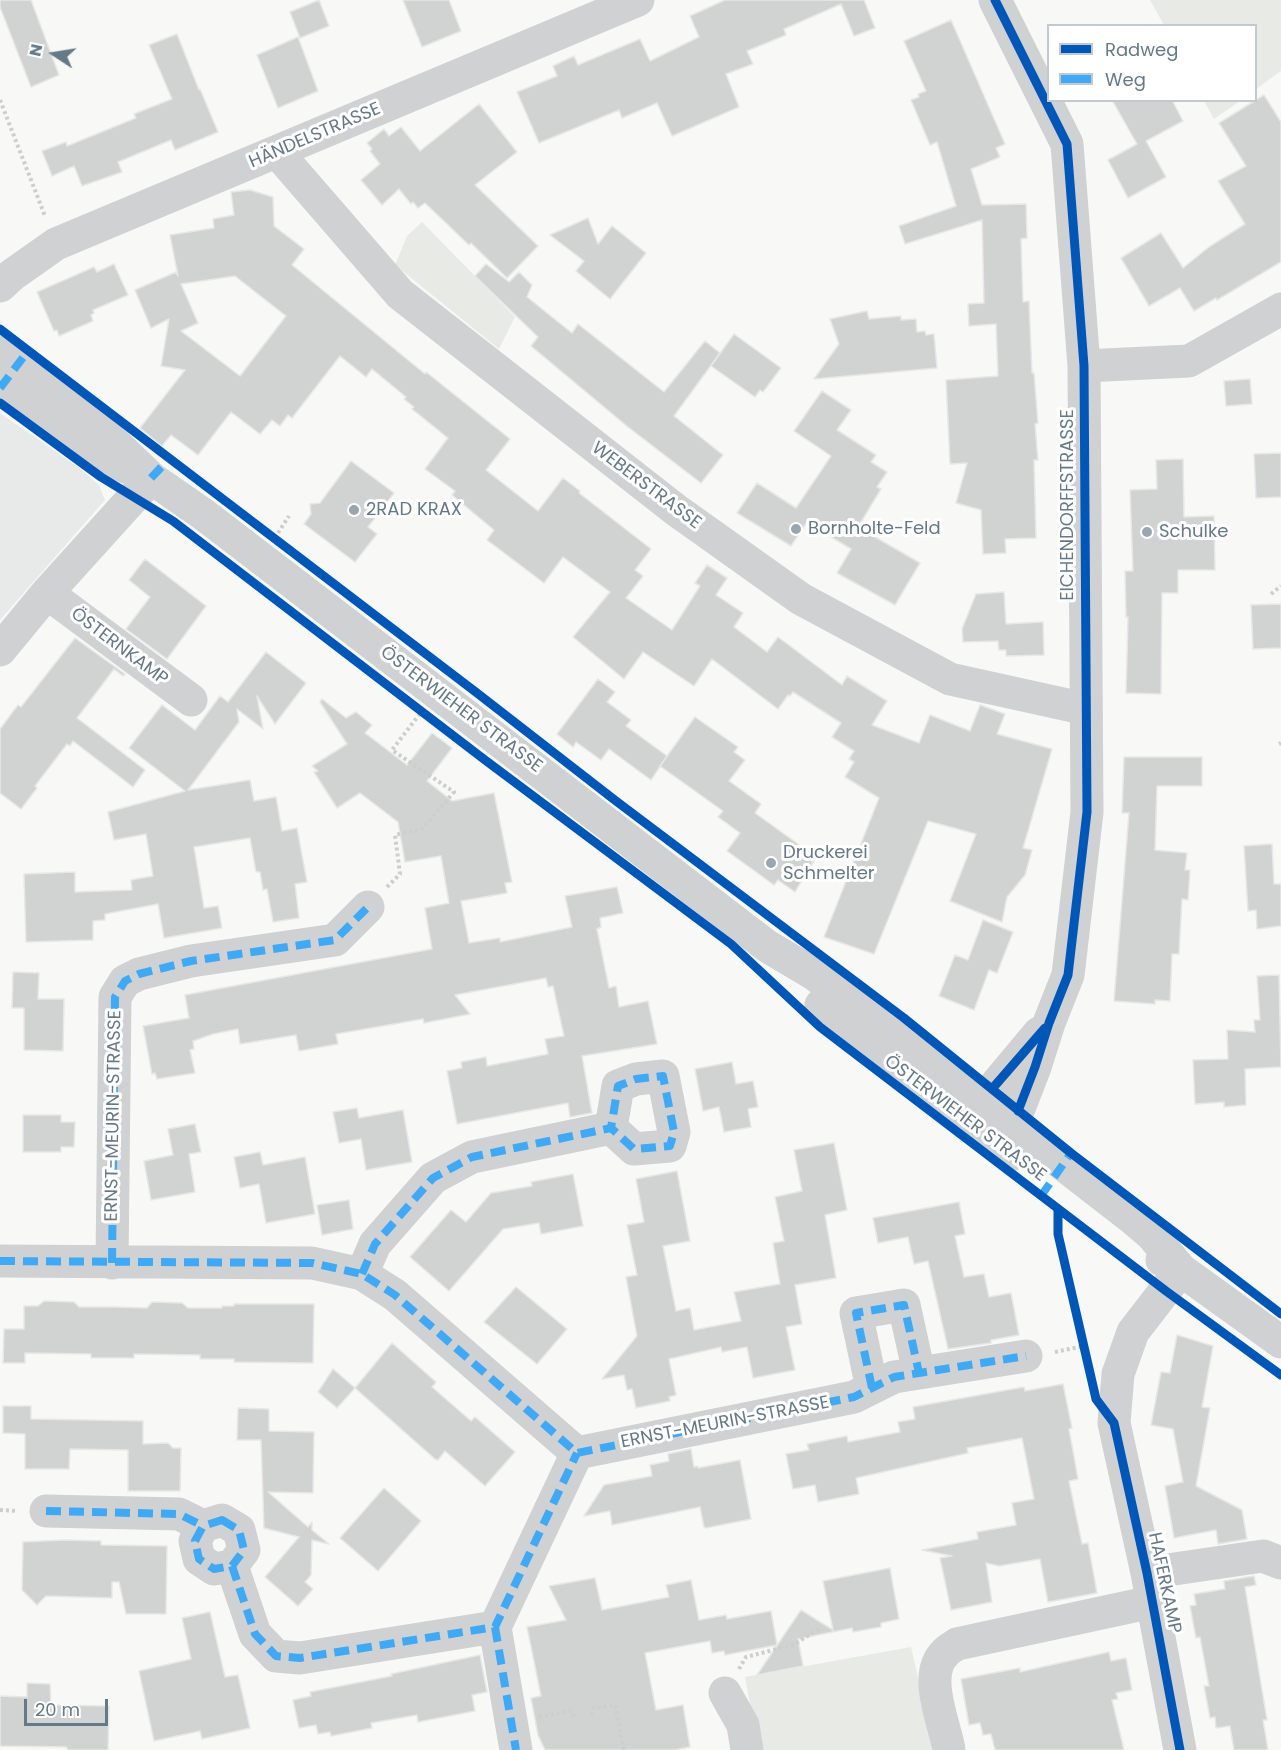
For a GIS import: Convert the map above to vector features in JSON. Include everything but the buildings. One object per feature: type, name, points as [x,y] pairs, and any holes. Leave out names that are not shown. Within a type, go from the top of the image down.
[{"type":"street","name":"HÄNDELSTRASSE","points":[[0,286],[56,244],[638,0]]},
{"type":"street","name":"EICHENDORFFSTRASSE","points":[[995,0],[1067,144],[1084,366],[1087,812],[1068,975],[1048,1023],[1035,1067],[1018,1111],[1002,1133]]},
{"type":"street","name":"WEBERSTRASSE","points":[[278,152],[400,294],[676,510],[801,600],[950,679],[1086,710]]},
{"type":"street","points":[[1084,366],[1189,361],[1281,309]]},
{"type":"street","name":"ÖSTERWIEHER STRASSE","points":[[0,352],[102,430],[151,478],[240,543],[767,946],[814,999],[861,1040],[974,1111],[1140,1248],[1181,1270],[1281,1342]]},
{"type":"street","name":"ÖSTERWIEHER STRASSE","points":[[0,382],[90,451],[151,478]]},
{"type":"street","points":[[0,650],[47,593],[151,478]]},
{"type":"street","name":"ÖSTERNKAMP","points":[[47,593],[191,700]]},
{"type":"street","name":"ERNST-MEURIN-STRASSE","points":[[112,1263],[115,997],[124,981],[139,974],[191,962],[335,940],[368,907]]},
{"type":"street","name":"EICHENDORFFSTRASSE","points":[[974,1111],[1048,1023]]},
{"type":"street","points":[[362,1274],[375,1244],[433,1178],[472,1157],[611,1128]]},
{"type":"street","points":[[0,1261],[312,1263],[362,1274],[395,1294],[551,1428],[577,1453],[495,1627],[514,1736]]},
{"type":"street","name":"HAFERKAMP","points":[[1180,1750],[1150,1587],[1114,1423],[1118,1374],[1133,1332],[1181,1270]]},
{"type":"street","points":[[872,1388],[856,1313],[904,1305],[919,1373]]},
{"type":"street","name":"ERNST-MEURIN-STRASSE","points":[[577,1453],[854,1397],[894,1377],[1026,1356]]},
{"type":"street","points":[[46,1511],[179,1514],[203,1526],[222,1520],[239,1530],[244,1550],[232,1566],[255,1634],[276,1656],[300,1658],[495,1627]]},
{"type":"street","points":[[1150,1587],[1263,1556],[1281,1563]]},
{"type":"street","name":"HAFERKAMP","points":[[949,1750],[947,1734],[934,1692],[937,1670],[943,1654],[957,1644],[1150,1587]]},
{"type":"street","points":[[725,1693],[743,1725],[747,1750]]},
{"type":"path","points":[[0,99],[56,244]]},
{"type":"path","points":[[274,538],[289,516]]},
{"type":"path","points":[[1271,594],[1281,586]]},
{"type":"path","points":[[368,907],[400,874],[395,835],[422,829],[454,792],[392,750],[422,711]]},
{"type":"path","points":[[725,1693],[746,1657],[793,1645],[820,1628]]},
{"type":"path","points":[[591,1715],[593,1708],[615,1705],[624,1750]]},
{"type":"path","points":[[514,1736],[571,1711],[575,1718]]},
{"type":"shaded area","points":[[1150,0],[1281,0],[1281,71],[1257,88],[1257,24],[1163,24]]},
{"type":"shaded area","points":[[1205,102],[1239,102],[1214,119]]},
{"type":"shaded area","points":[[422,222],[515,317],[499,349],[395,265],[407,236]]},
{"type":"shaded area","points":[[0,413],[78,467],[99,485],[105,500],[0,620]]},
{"type":"shaded area","points":[[911,1647],[935,1750],[758,1750],[745,1677]]},
{"type":"marked path","points":[[0,388],[28,351]]},
{"type":"marked path","points":[[151,478],[170,458]]},
{"type":"marked path","points":[[112,1263],[115,997],[125,981],[139,974],[191,961],[335,940],[368,907]]},
{"type":"marked path","points":[[362,1274],[375,1244],[433,1178],[472,1157],[611,1128],[634,1149],[670,1146],[674,1132],[663,1076],[636,1079],[618,1086],[611,1128]]},
{"type":"marked path","points":[[1041,1196],[1071,1153]]},
{"type":"marked path","points":[[0,1261],[312,1263],[362,1274],[395,1295],[577,1453],[854,1397],[894,1377],[1026,1356]]},
{"type":"marked path","points":[[872,1388],[856,1313],[904,1305],[919,1373]]},
{"type":"marked path","points":[[232,1566],[255,1634],[276,1656],[300,1658],[495,1627],[577,1453]]},
{"type":"marked path","points":[[46,1511],[179,1514],[203,1526]]},
{"type":"marked path","points":[[222,1520],[239,1530],[244,1550],[232,1566],[214,1569],[199,1559],[195,1541],[203,1526],[222,1520]]},
{"type":"marked path","points":[[495,1627],[516,1750]]},
{"type":"cycle path","points":[[995,0],[1067,144],[1084,366],[1087,812],[1068,975],[1018,1111]]},
{"type":"cycle path","points":[[0,329],[616,801],[904,1018],[1071,1153],[1281,1314]]},
{"type":"cycle path","points":[[0,403],[101,477],[173,521],[485,760],[731,944],[820,1027],[1166,1291],[1281,1375]]},
{"type":"cycle path","points":[[992,1089],[1045,1028]]},
{"type":"cycle path","points":[[1058,1209],[1058,1234],[1096,1399],[1114,1423],[1147,1573],[1180,1750]]},
{"type":"place","name":"2RAD KRAX","points":[[354,510]]},
{"type":"place","name":"Bornholte-Feld","points":[[796,529]]},
{"type":"place","name":"Schulke","points":[[1147,532]]},
{"type":"place","name":"Druckerei Schmelter","points":[[771,863]]}]
